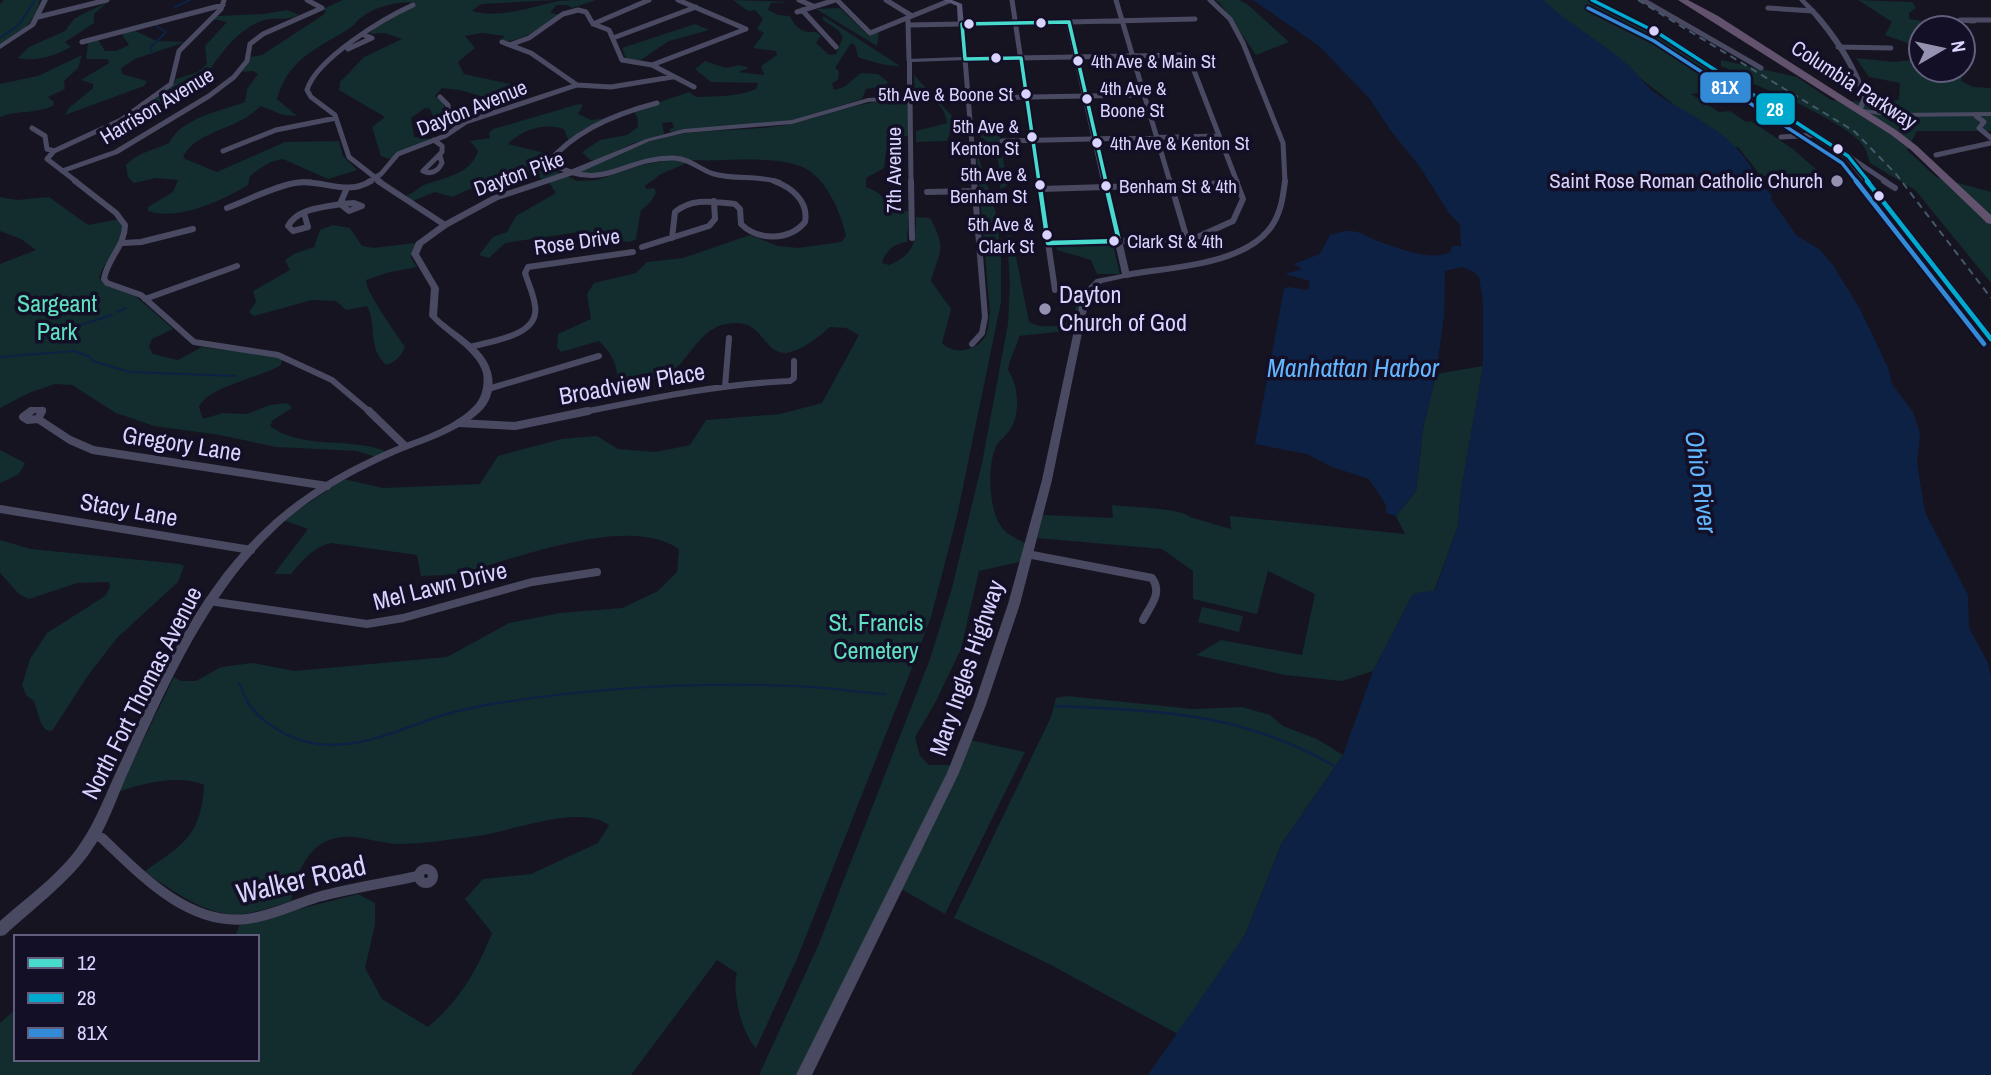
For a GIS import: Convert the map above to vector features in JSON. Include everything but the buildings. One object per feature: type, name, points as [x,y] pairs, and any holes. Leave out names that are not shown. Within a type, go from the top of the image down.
[{"type":"highway","name":"Columbia Parkway","points":[[1682,0],[1715,18],[1889,130],[1914,148],[1991,221]]},
{"type":"highway","points":[[1889,130],[1880,120],[1891,115]]},
{"type":"main road","points":[[948,0],[961,7],[962,23]]},
{"type":"main road","points":[[1592,0],[1658,33],[1849,156],[1991,339]]},
{"type":"street","points":[[0,47],[28,30],[38,17],[45,0]]},
{"type":"street","points":[[38,17],[107,0]]},
{"type":"street","name":"Harrison Avenue","points":[[62,172],[116,152],[208,96],[236,75],[247,61],[249,46],[263,34],[322,8],[307,0]]},
{"type":"street","points":[[593,24],[649,0]]},
{"type":"street","points":[[652,65],[746,29],[678,0]]},
{"type":"street","points":[[799,0],[813,6]]},
{"type":"street","points":[[836,47],[800,11],[836,0],[869,33],[948,0]]},
{"type":"street","points":[[886,0],[910,17]]},
{"type":"street","points":[[1012,0],[1055,290]]},
{"type":"street","points":[[1116,0],[1187,239]]},
{"type":"street","points":[[1069,22],[1126,275],[1182,267],[1246,245],[1267,232],[1274,223],[1285,173],[1282,142],[1245,48],[1222,10],[1210,0]]},
{"type":"street","points":[[1643,0],[1761,68]]},
{"type":"street","points":[[1802,0],[1813,10],[1859,78],[1865,98],[1859,110],[1891,115],[1991,114]]},
{"type":"street","points":[[82,42],[224,3]]},
{"type":"street","points":[[224,3],[182,47],[170,85],[121,120],[54,151],[47,159],[122,218],[126,233],[109,260],[104,279],[114,286],[135,292],[194,342],[278,355],[332,380],[353,396],[405,446],[459,423],[484,402],[488,388],[599,356]]},
{"type":"street","points":[[413,5],[383,18],[364,35],[373,37],[333,55],[313,77],[307,90],[311,97],[336,118],[345,152],[361,169],[445,225]]},
{"type":"street","points":[[613,38],[696,7]]},
{"type":"street","points":[[1768,8],[1813,10]]},
{"type":"street","points":[[512,44],[530,37],[550,22],[578,9],[586,12],[593,24],[609,30],[622,60],[652,65],[694,88]]},
{"type":"street","name":"7th Avenue","points":[[910,17],[912,238]]},
{"type":"street","points":[[909,25],[1195,19]]},
{"type":"street","points":[[962,23],[985,317],[982,333],[972,344]]},
{"type":"street","points":[[502,42],[538,57],[577,85]]},
{"type":"street","points":[[1838,47],[1891,48]]},
{"type":"street","points":[[909,60],[1188,55],[1243,202],[1235,218],[1226,225],[1196,238],[1048,243]]},
{"type":"street","name":"Dayton Avenue","points":[[227,208],[294,183],[347,188],[376,178],[398,155],[434,141],[458,127],[577,85],[611,87],[658,82],[672,77]]},
{"type":"street","points":[[969,98],[1144,94]]},
{"type":"street","points":[[440,97],[447,105],[449,123],[458,127]]},
{"type":"street","name":"Dayton Pike","points":[[488,388],[485,368],[470,347],[434,318],[435,289],[415,254],[419,244],[445,225],[495,198],[570,173],[633,145],[670,134],[792,122],[868,100],[911,98]]},
{"type":"street","points":[[657,103],[635,109],[581,132],[549,160],[552,165],[580,178],[592,178],[660,160],[689,161],[712,174],[753,175],[781,182],[796,193],[805,207],[805,224],[782,236],[759,236],[741,224],[739,206],[714,201],[693,202],[678,208],[673,216],[672,238]]},
{"type":"street","points":[[1936,155],[1991,143],[1979,130],[1984,122],[1976,116]]},
{"type":"street","points":[[223,151],[276,130],[336,118]]},
{"type":"street","points":[[33,128],[45,136],[47,149],[54,151]]},
{"type":"street","points":[[1781,137],[1817,135]]},
{"type":"street","points":[[1002,141],[1219,136]]},
{"type":"street","points":[[434,141],[442,146],[440,156]]},
{"type":"street","points":[[1849,156],[1895,188]]},
{"type":"street","points":[[1041,189],[1237,183]]},
{"type":"street","points":[[304,213],[340,204],[347,188]]},
{"type":"street","points":[[927,192],[976,191]]},
{"type":"street","points":[[642,247],[705,229],[713,222],[714,201]]},
{"type":"street","points":[[122,243],[141,242],[193,229]]},
{"type":"street","name":"Rose Drive","points":[[470,347],[517,332],[531,324],[536,308],[525,273],[528,267],[633,252]]},
{"type":"street","points":[[145,299],[237,266]]},
{"type":"street","name":"Mary Ingles Highway","points":[[804,1075],[953,773],[989,680],[1047,480],[1086,293],[1099,281],[1126,275]]},
{"type":"street","points":[[724,387],[729,338]]},
{"type":"street","name":"Broadview Place","points":[[459,423],[515,426],[617,404],[724,387],[792,380],[794,361]]},
{"type":"street","name":"Gregory Lane","points":[[38,419],[70,440],[93,450],[327,486]]},
{"type":"street","name":"North Fort Thomas Avenue","points":[[0,930],[70,866],[93,835],[153,709],[209,601],[251,550],[281,518],[327,486],[405,446]]},
{"type":"street","name":"Stacy Lane","points":[[0,509],[251,550]]},
{"type":"street","points":[[1027,554],[1152,578],[1158,584],[1158,591],[1143,620]]},
{"type":"street","name":"Mel Lawn Drive","points":[[209,601],[367,624],[403,618],[532,582],[597,572]]},
{"type":"street","name":"Walker Road","points":[[93,835],[102,838],[154,885],[196,909],[224,919],[246,919],[343,891],[418,876]]},
{"type":"green space","points":[[4,0],[40,0],[26,27],[0,44],[0,4]]},
{"type":"green space","points":[[343,0],[555,0],[481,4],[472,11],[493,14],[558,1],[596,0],[572,8],[568,5],[556,5],[550,13],[561,15],[517,39],[499,41],[505,36],[482,33],[465,36],[475,48],[458,62],[464,74],[519,86],[523,90],[488,98],[442,88],[435,96],[444,104],[445,116],[433,116],[430,109],[425,108],[411,118],[414,137],[432,139],[390,159],[381,156],[372,127],[385,117],[339,90],[340,82],[364,57],[402,39],[385,33],[369,34],[384,19],[414,3],[394,4],[373,10],[350,28],[316,48],[289,73],[277,99],[297,116],[283,115],[261,106],[241,120],[199,140],[183,158],[217,172],[285,142],[339,141],[343,156],[357,170],[328,179],[283,159],[259,169],[250,176],[248,185],[213,203],[173,213],[148,211],[148,207],[173,192],[178,180],[156,178],[134,183],[128,177],[126,165],[140,154],[169,143],[175,134],[192,121],[245,102],[247,89],[258,74],[253,71],[242,72],[250,57],[262,55],[323,15],[326,11],[323,9]]},
{"type":"green space","points":[[733,0],[792,2],[771,3],[768,10],[778,15],[790,16],[794,24],[803,31],[816,32],[821,36],[816,43],[829,55],[836,54],[843,37],[823,20],[823,16],[900,66],[858,57],[855,45],[851,43],[835,68],[839,71],[838,80],[832,83],[834,90],[844,87],[861,73],[878,74],[888,82],[885,86],[866,89],[862,99],[794,120],[671,132],[669,129],[674,128],[672,122],[662,123],[664,134],[631,144],[596,161],[590,160],[582,152],[600,140],[627,135],[638,127],[634,111],[689,92],[696,97],[719,96],[756,89],[758,83],[711,82],[695,69],[705,61],[726,68],[739,65],[749,68],[738,72],[764,75],[761,66],[777,55],[776,51],[753,48],[764,33],[757,29],[763,19],[755,10],[748,11]]},
{"type":"green space","points":[[1215,0],[1239,0],[1247,4],[1289,42],[1256,55],[1220,3]]},
{"type":"green space","points":[[1537,0],[1587,0],[1645,29],[1733,85],[1702,89],[1705,92],[1691,94],[1719,112],[1730,111],[1746,122],[1751,121],[1793,149],[1820,173],[1761,176],[1738,147],[1724,147],[1656,90]]},
{"type":"green space","points":[[1858,0],[1912,2],[1916,8],[1907,14],[1907,43],[1885,35],[1892,22]]},
{"type":"green space","points":[[108,2],[94,14],[94,23],[65,42],[71,47],[46,57],[18,58],[29,47],[65,31],[74,19]]},
{"type":"green space","points":[[840,8],[868,35],[879,32],[877,46],[816,9]]},
{"type":"green space","points":[[287,10],[299,15],[286,19],[263,20],[248,28],[227,47],[190,91],[138,119],[101,131],[174,84],[176,79],[198,72],[207,64],[205,46],[227,22],[213,19],[217,16]]},
{"type":"green space","points":[[695,24],[709,30],[669,41],[639,61],[626,59],[622,48]]},
{"type":"green space","points":[[131,29],[157,41],[185,42],[135,59],[121,68],[122,74],[147,81],[144,86],[65,115],[69,108],[93,88],[93,84],[81,80],[109,63],[108,59],[86,59],[88,43],[97,38],[105,51],[116,51],[129,45],[121,33]]},
{"type":"green space","points":[[82,55],[78,68],[64,81],[65,89],[48,97],[54,102],[53,106],[0,117],[0,84],[38,76]]},
{"type":"green space","points":[[1856,58],[1894,62],[1907,60],[1907,84],[1967,84],[1991,88],[1991,131],[1917,131],[1907,150],[1936,177],[1991,192],[1991,283],[1915,190],[1870,163],[1865,149],[1856,138],[1809,109],[1744,81],[1740,74],[1721,66],[1721,60],[1797,77],[1831,100],[1889,103],[1899,99],[1900,83],[1869,77]]},
{"type":"green space","points":[[914,75],[966,131],[950,132],[947,141],[916,142],[916,131],[947,123],[944,111],[937,103],[915,97]]},
{"type":"green space","name":"St. Francis Cemetery","points":[[909,100],[908,136],[895,139],[888,145],[884,168],[866,178],[866,187],[881,195],[886,211],[909,211],[907,242],[891,248],[882,263],[889,265],[904,257],[914,241],[916,217],[930,218],[940,243],[931,281],[951,309],[942,343],[953,349],[966,350],[982,340],[987,333],[990,313],[976,149],[996,213],[1001,258],[1001,302],[957,516],[931,617],[797,959],[756,1048],[739,1013],[737,973],[717,960],[631,1075],[0,1075],[0,1023],[14,1011],[14,1061],[259,1061],[259,935],[236,935],[240,924],[358,894],[375,903],[375,925],[365,968],[382,999],[428,1027],[439,1017],[458,996],[473,973],[492,933],[465,899],[483,879],[531,874],[598,843],[609,825],[596,819],[580,817],[545,821],[478,836],[408,844],[355,837],[338,838],[320,845],[307,858],[291,901],[243,914],[217,912],[191,901],[144,872],[188,838],[199,817],[204,785],[173,780],[118,792],[174,677],[181,681],[196,681],[221,667],[252,663],[295,671],[447,657],[509,623],[560,613],[622,608],[658,591],[677,572],[679,549],[657,539],[630,536],[601,537],[540,550],[459,573],[421,576],[417,555],[331,543],[314,551],[291,574],[274,574],[308,529],[283,520],[344,479],[383,488],[480,484],[498,456],[561,439],[597,436],[618,449],[656,452],[690,445],[706,420],[780,414],[822,403],[859,335],[846,328],[830,327],[791,352],[780,352],[771,348],[748,325],[726,324],[704,336],[669,373],[634,383],[617,382],[613,360],[599,341],[561,352],[557,347],[558,334],[591,319],[587,294],[594,283],[636,273],[647,262],[683,258],[750,235],[778,246],[798,248],[841,242],[846,236],[840,216],[831,195],[817,177],[800,166],[760,160],[665,158],[592,175],[581,176],[581,171],[659,138],[781,126],[864,104]]},
{"type":"green space","points":[[583,105],[578,114],[591,120],[610,118],[580,131],[569,142],[564,129],[549,126],[526,131],[508,144],[544,153],[542,162],[561,174],[543,179],[518,168],[452,197],[435,192],[413,201],[406,195],[424,185],[456,174],[469,165],[478,151],[470,141],[490,138],[489,133],[493,129]]},
{"type":"green space","points":[[976,131],[999,131],[1007,186],[1000,189],[997,157]]},
{"type":"green space","points":[[669,160],[689,162],[661,174],[645,186],[646,189],[654,188],[656,193],[641,210],[636,239],[630,242],[580,237],[579,232],[505,243],[489,258],[479,255],[493,237],[507,232],[516,216],[556,193],[548,181],[567,176],[577,181],[597,180],[642,165]]},
{"type":"green space","name":"Sargeant Park","points":[[0,197],[17,200],[49,197],[88,225],[120,219],[122,235],[99,278],[106,285],[132,293],[173,329],[152,339],[149,347],[153,354],[178,360],[202,347],[282,360],[281,365],[272,370],[213,393],[199,407],[203,419],[223,413],[247,414],[270,405],[287,403],[292,408],[273,420],[270,426],[284,434],[313,441],[373,447],[387,452],[376,457],[357,451],[276,447],[220,435],[154,426],[116,413],[72,385],[55,384],[29,393],[0,408],[0,264],[36,250],[21,239],[0,231]]},
{"type":"green space","points":[[333,225],[350,228],[362,246],[373,248],[415,243],[411,258],[417,267],[366,280],[376,303],[405,347],[390,364],[386,365],[376,350],[367,306],[346,310],[336,301],[312,300],[254,316],[249,312],[256,302],[253,291],[290,270],[285,260],[314,247],[320,230]]},
{"type":"green space","points":[[1007,235],[1012,236],[1029,322],[1050,326],[1066,323],[1075,312],[1076,303],[1072,296],[1085,290],[1076,330],[1019,336],[1008,370],[1016,392],[1017,409],[1013,424],[994,451],[990,487],[995,512],[1004,530],[1027,544],[1023,561],[979,571],[961,649],[915,737],[920,756],[929,765],[952,765],[797,1075],[759,1075],[818,946],[930,659],[952,588],[982,463],[1008,324],[1010,284]]},
{"type":"green space","points":[[1113,245],[1120,274],[1097,274],[1091,260],[1057,250],[1056,246]]},
{"type":"green space","points":[[1483,366],[1461,491],[1458,526],[1434,591],[1413,594],[1373,671],[1342,681],[1285,675],[1196,655],[1221,640],[1302,655],[1315,594],[1268,571],[1257,614],[1193,599],[1193,571],[1162,549],[1037,538],[1043,515],[1113,518],[1112,505],[1177,512],[1231,529],[1230,516],[1405,534],[1396,516],[1416,491],[1423,429],[1436,374]]},
{"type":"green space","points":[[0,450],[25,463],[19,474],[0,483]]},
{"type":"green space","points":[[0,540],[31,549],[184,566],[178,582],[117,638],[89,674],[52,731],[46,730],[41,723],[34,701],[26,695],[22,685],[30,659],[47,633],[105,596],[110,587],[109,582],[77,583],[29,599],[19,594],[0,573]]},
{"type":"green space","points":[[1202,607],[1243,616],[1239,632],[1198,622]]},
{"type":"green space","points":[[1067,696],[1193,709],[1242,707],[1270,715],[1283,726],[1317,739],[1343,755],[1281,845],[1245,935],[1178,1034],[1051,965],[954,918],[1051,717],[1056,698]]},
{"type":"green space","points":[[970,740],[1025,752],[945,914],[901,889]]},
{"type":"water","points":[[1253,0],[1543,0],[1628,65],[1654,92],[1708,125],[1733,144],[1753,170],[1751,175],[1772,195],[1771,199],[1796,235],[1819,249],[1833,265],[1860,309],[1889,370],[1892,384],[1913,412],[1920,433],[1917,463],[1925,512],[1968,595],[1969,628],[1988,663],[1991,677],[1991,1075],[1148,1075],[1245,935],[1281,845],[1343,755],[1373,671],[1413,594],[1435,590],[1458,526],[1461,491],[1483,366],[1483,303],[1479,277],[1462,267],[1445,271],[1444,316],[1436,374],[1423,429],[1416,491],[1396,516],[1386,513],[1386,505],[1369,479],[1332,467],[1307,454],[1255,444],[1284,289],[1289,287],[1308,290],[1310,281],[1285,274],[1302,269],[1294,264],[1320,254],[1330,235],[1345,231],[1360,233],[1424,255],[1442,255],[1450,252],[1452,246],[1461,246],[1460,225],[1369,98],[1319,46]]},
{"type":"waterway","points":[[0,38],[19,25],[35,0]]},
{"type":"waterway","points":[[175,7],[190,0]]},
{"type":"waterway","points":[[152,53],[150,48],[166,32],[156,26]]},
{"type":"waterway","points":[[117,312],[126,308]]},
{"type":"waterway","points":[[35,344],[52,334],[112,315]]},
{"type":"waterway","points":[[0,357],[74,351],[90,357],[92,361],[130,372],[236,376]]},
{"type":"waterway","points":[[239,683],[248,703]]},
{"type":"waterway","points":[[487,705],[602,690],[679,686],[795,686],[886,694]]},
{"type":"waterway","points":[[248,703],[262,719],[299,740],[338,745],[377,738],[465,709],[497,703]]},
{"type":"waterway","points":[[1056,706],[1165,713],[1233,725],[1300,748],[1334,766]]},
{"type":"railway","points":[[1638,0],[1854,131],[1896,174],[1991,298]]},
{"type":"transit line","name":"28","points":[[1592,0],[1658,33],[1848,156],[1991,339]]},
{"type":"transit line","name":"81X","points":[[1588,8],[1654,41],[1842,163],[1984,344]]},
{"type":"transit line","name":"12","points":[[1069,22],[1119,241],[1048,243],[1021,58],[965,59],[962,24],[1069,22]]},
{"type":"place","name":"4th Ave & Main St","points":[[1078,61]]},
{"type":"place","name":"5th Ave & Boone St","points":[[1026,94]]},
{"type":"place","name":"4th Ave & Boone St","points":[[1087,99]]},
{"type":"place","name":"5th Ave & Kenton St","points":[[1032,137]]},
{"type":"place","name":"4th Ave & Kenton St","points":[[1097,143]]},
{"type":"place","name":"Saint Rose Roman Catholic Church","points":[[1837,181]]},
{"type":"place","name":"5th Ave & Benham St","points":[[1040,185]]},
{"type":"place","name":"Benham St & 4th","points":[[1106,186]]},
{"type":"place","name":"5th Ave & Clark St","points":[[1047,235]]},
{"type":"place","name":"Clark St & 4th","points":[[1114,241]]},
{"type":"place","name":"Dayton Church of God","points":[[1045,309]]},
{"type":"water label","name":"Manhattan Harbor","points":[[1353,368]]},
{"type":"water label","name":"Ohio River","points":[[1701,482]]}]
